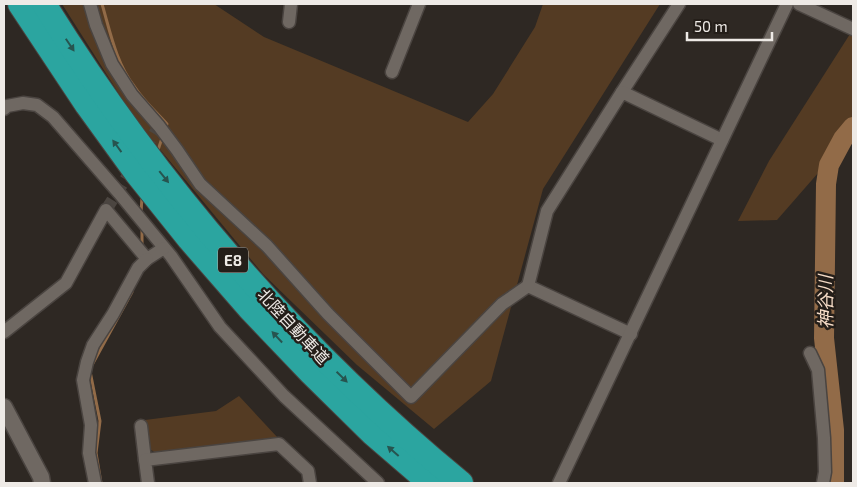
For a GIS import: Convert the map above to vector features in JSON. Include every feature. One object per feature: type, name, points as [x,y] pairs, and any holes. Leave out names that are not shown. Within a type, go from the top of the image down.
[{"type":"highway","name":"北陸自動車道","points":[[20,4],[87,105],[137,174],[189,239],[249,308],[311,374],[373,434],[430,483]]},
{"type":"highway","name":"北陸自動車道","points":[[44,4],[104,95],[156,167],[264,296],[324,359],[387,420],[461,483]]},
{"type":"street","points":[[90,4],[96,25],[112,64],[132,96],[168,138],[200,184],[267,246],[328,314],[411,396],[502,304],[528,286],[547,210],[679,4]]},
{"type":"street","points":[[289,22],[291,4]]},
{"type":"street","points":[[392,72],[419,4]]},
{"type":"street","points":[[560,483],[787,4]]},
{"type":"street","points":[[799,4],[853,29]]},
{"type":"street","points":[[622,92],[722,140]]},
{"type":"street","points":[[4,109],[7,106],[23,103],[37,105],[53,117],[164,248],[220,327],[284,396],[378,483]]},
{"type":"street","points":[[4,332],[66,284],[106,210],[147,259]]},
{"type":"street","points":[[95,483],[89,453],[91,425],[83,380],[87,362],[93,345],[113,314],[138,268],[147,259],[164,248]]},
{"type":"street","points":[[528,286],[630,334]]},
{"type":"street","points":[[810,353],[818,370],[824,438],[825,472],[823,483]]},
{"type":"street","points":[[4,407],[42,483]]},
{"type":"street","points":[[141,426],[148,483]]},
{"type":"street","points":[[145,460],[279,444],[308,471],[310,483]]},
{"type":"shaded area","points":[[62,4],[214,4],[264,37],[468,122],[493,94],[535,27],[543,4],[660,4],[543,189],[491,381],[434,429],[357,365],[263,274],[135,119]]},
{"type":"shaded area","points":[[850,34],[853,35],[853,133],[777,220],[738,221],[769,161]]},
{"type":"shaded area","points":[[239,396],[278,438],[156,453],[148,448],[145,420],[216,411]]},
{"type":"waterway","points":[[102,4],[114,46],[128,77],[141,96],[167,124],[165,129]]},
{"type":"waterway","name":"神谷川","points":[[834,483],[834,430],[824,338],[826,184],[829,165],[843,139],[853,127]]},
{"type":"waterway","points":[[157,153],[162,138]]},
{"type":"waterway","points":[[141,213],[142,197]]},
{"type":"waterway","points":[[142,227],[142,245]]},
{"type":"waterway","points":[[92,365],[132,292]]},
{"type":"waterway","points":[[90,371],[100,421],[96,453],[101,483]]},
{"type":"tunnel","points":[[106,210],[159,126]]}]
